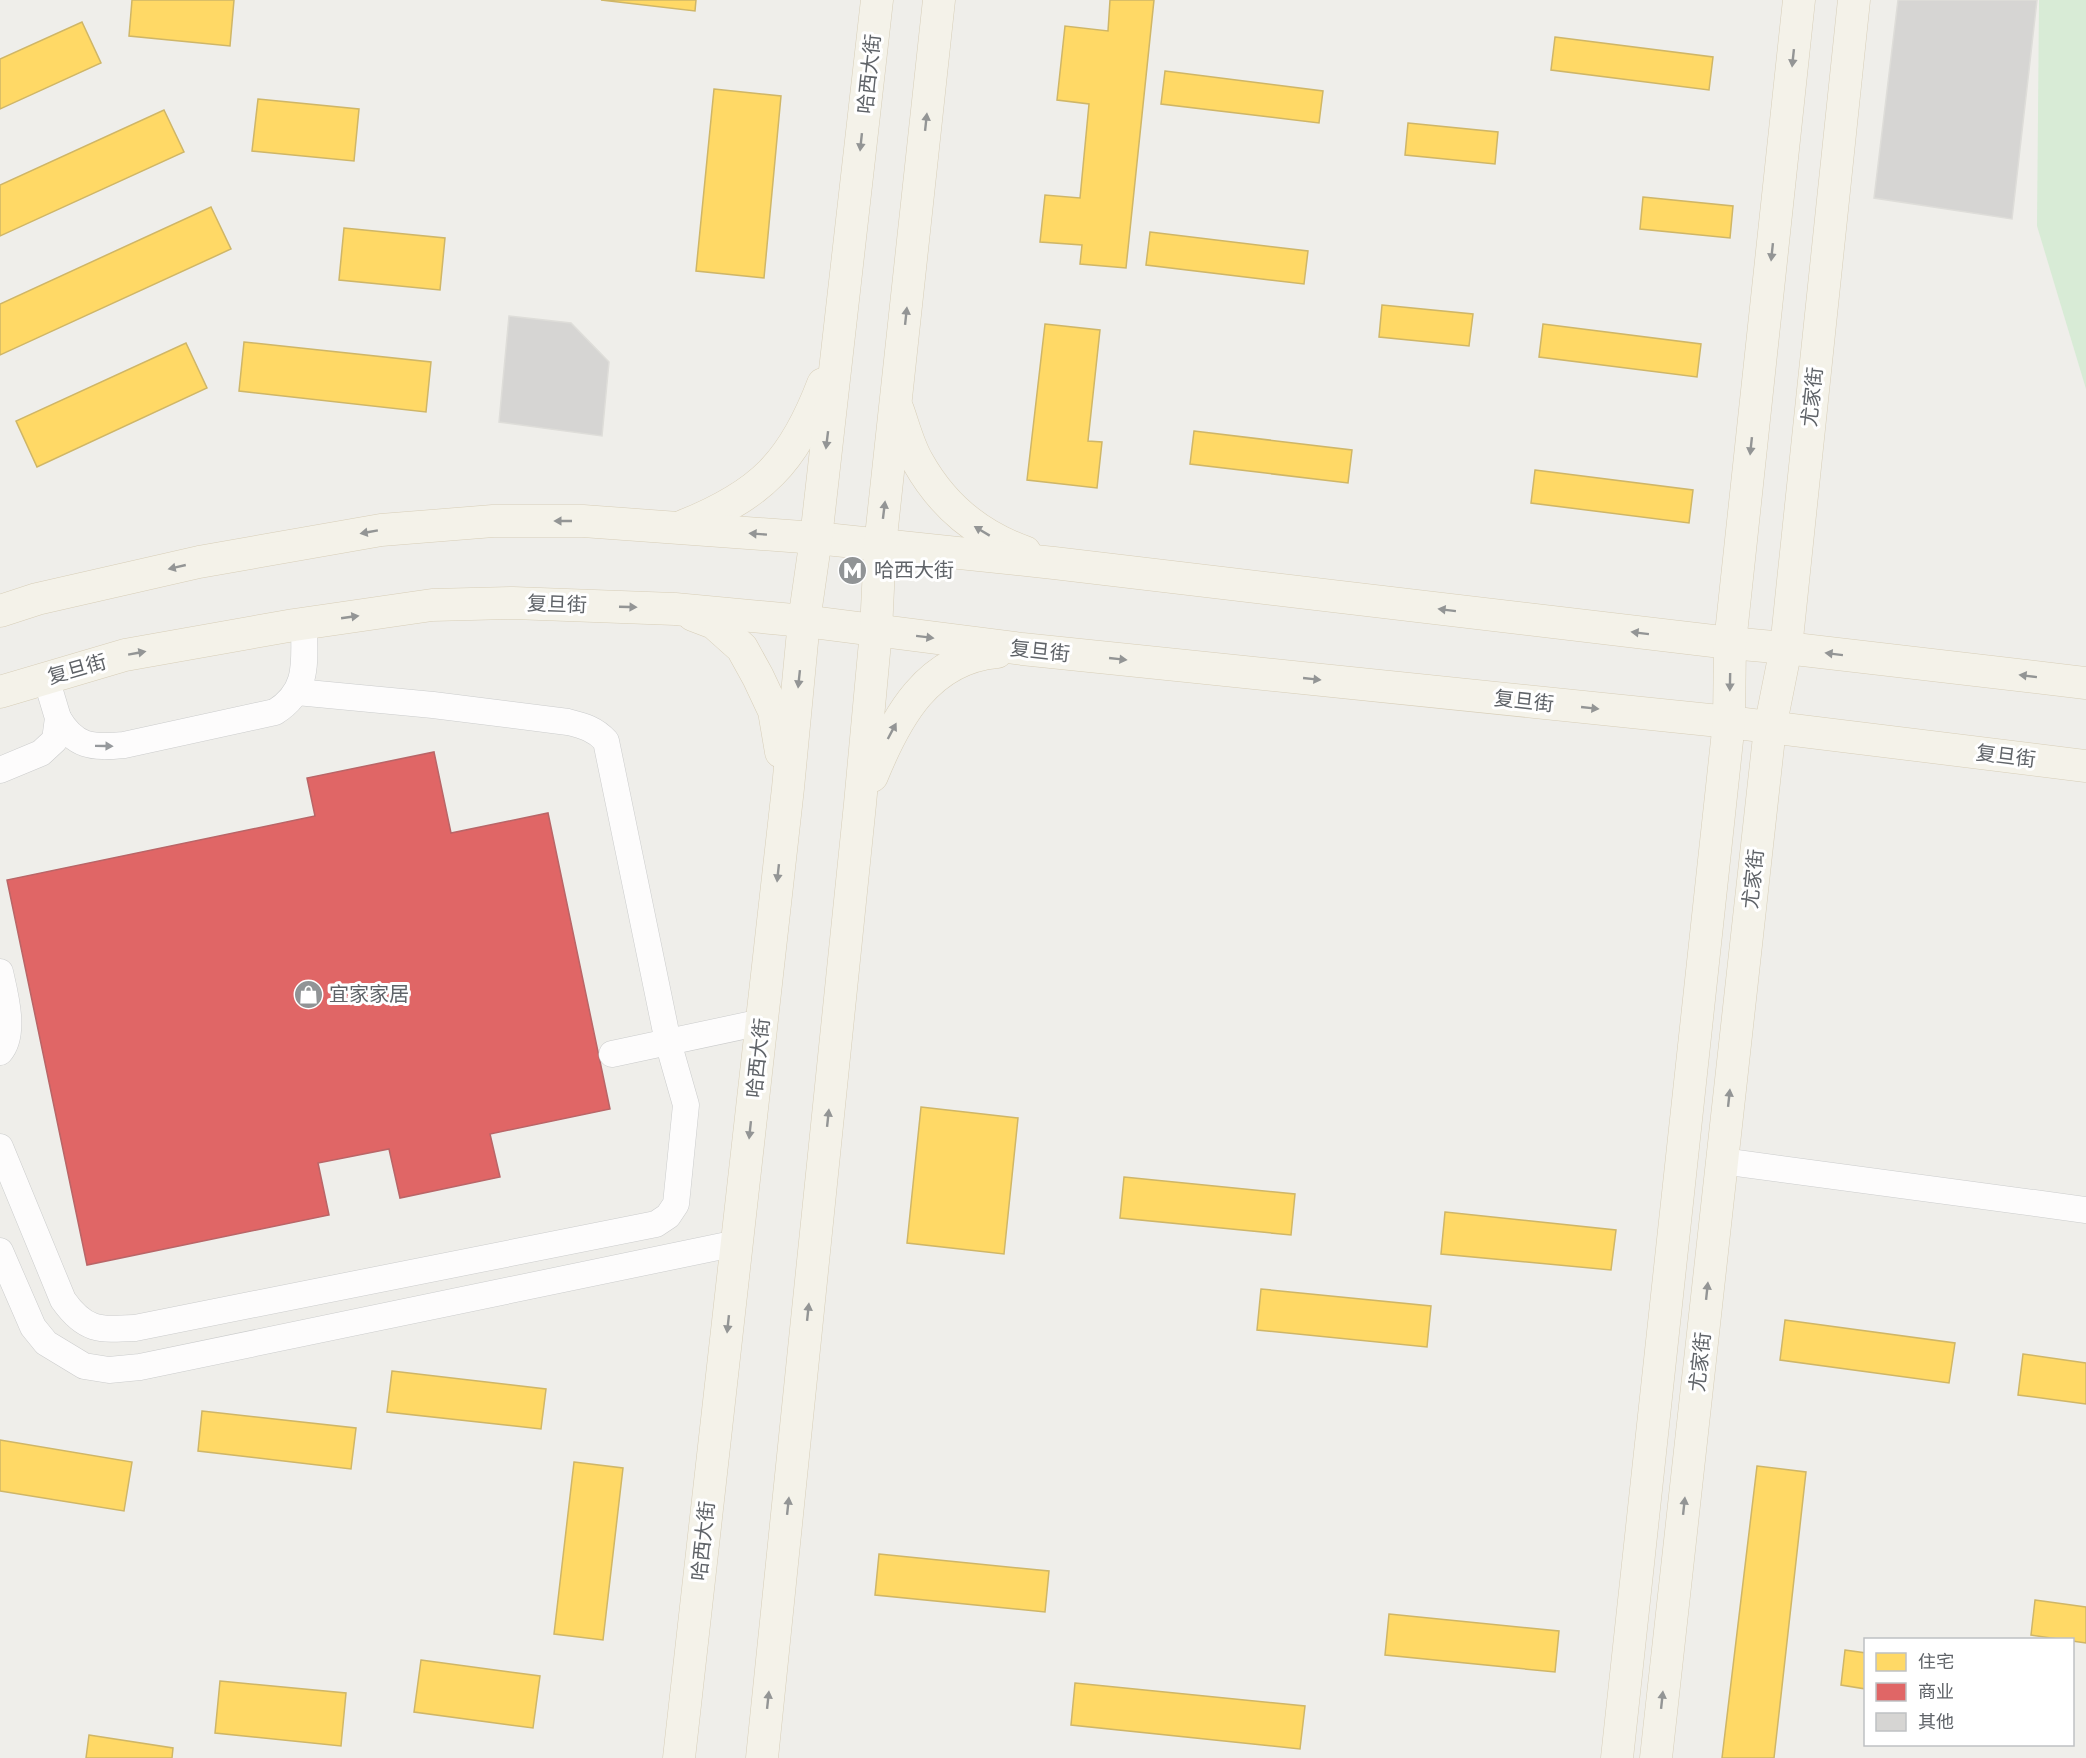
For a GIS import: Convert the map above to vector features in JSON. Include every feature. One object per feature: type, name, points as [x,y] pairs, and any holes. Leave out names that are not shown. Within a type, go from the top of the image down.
[{"type":"main road","name":"哈西大街","points":[[679,1758],[788,788],[804,621],[816,538],[877,0]]},
{"type":"main road","points":[[762,1758],[860,804],[876,631],[880,546],[939,0]]},
{"type":"main road","name":"尤家街","points":[[1617,1758],[1729,722],[1730,644],[1799,0]]},
{"type":"main road","name":"尤家街","points":[[1656,1758],[1770,728],[1786,648],[1854,0]]},
{"type":"main road","points":[[678,528],[711,515],[746,495],[782,464],[800,437],[817,401],[838,344]]},
{"type":"main road","points":[[896,407],[917,461],[943,499],[970,524],[1006,546],[1054,563]]},
{"type":"main road","points":[[0,611],[37,599],[199,562],[381,530],[493,522],[583,521],[816,538],[1054,563],[1730,644],[1786,648],[2086,683]]},
{"type":"main road","name":"复旦街","points":[[0,692],[125,655],[304,624],[432,605],[513,603],[675,609],[804,621],[1022,649],[1729,722],[2086,766]]},
{"type":"main road","points":[[675,609],[714,623],[742,648],[774,711],[788,788]]},
{"type":"main road","points":[[860,804],[892,728],[916,695],[933,678],[964,658],[1022,649]]},
{"type":"street","points":[[46,678],[58,718],[66,732],[87,745],[103,747],[123,745],[275,712],[288,704],[297,692],[302,678],[304,624]]},
{"type":"street","points":[[0,1147],[63,1300],[75,1317],[97,1329],[135,1328],[656,1224],[668,1216],[676,1204],[686,1105],[668,1042],[606,741],[598,732],[586,726],[568,722],[402,701],[297,692]]},
{"type":"street","points":[[0,770],[41,753],[55,740],[58,718]]},
{"type":"street","points":[[0,972],[7,1001],[8,1031],[0,1052]]},
{"type":"street","points":[[612,1054],[762,1022]]},
{"type":"street","points":[[1722,1161],[2086,1210]]},
{"type":"street","points":[[0,1251],[33,1327],[46,1343],[84,1366],[109,1370],[140,1367],[737,1243]]},
{"type":"green space","points":[[2039,0],[2086,0],[2086,389],[2037,226]]},
{"type":"building: 住宅","points":[[132,0],[234,0],[230,46],[129,36]]},
{"type":"building: 住宅","points":[[601,0],[696,0],[695,11]]},
{"type":"building: 住宅","points":[[1110,0],[1154,0],[1126,268],[1080,264],[1082,245],[1040,242],[1045,195],[1080,198],[1089,104],[1057,100],[1065,26],[1108,31]]},
{"type":"building: 住宅","points":[[82,22],[101,63],[0,109],[0,59]]},
{"type":"building: 住宅","points":[[1555,37],[1713,57],[1709,90],[1551,70]]},
{"type":"building: 住宅","points":[[1165,71],[1323,91],[1319,123],[1161,104]]},
{"type":"building: 住宅","points":[[714,89],[781,96],[764,278],[696,271]]},
{"type":"building: 住宅","points":[[258,99],[359,109],[354,161],[252,151]]},
{"type":"building: 住宅","points":[[164,110],[184,152],[0,236],[0,185]]},
{"type":"building: 住宅","points":[[1408,123],[1498,132],[1495,164],[1405,155]]},
{"type":"building: 住宅","points":[[1643,197],[1733,206],[1730,238],[1640,229]]},
{"type":"building: 住宅","points":[[211,207],[231,249],[0,355],[0,304]]},
{"type":"building: 住宅","points":[[344,228],[445,238],[440,290],[339,280]]},
{"type":"building: 住宅","points":[[1150,232],[1308,251],[1304,284],[1146,265]]},
{"type":"building: 住宅","points":[[1382,305],[1473,314],[1469,346],[1379,337]]},
{"type":"building: 住宅","points":[[1045,324],[1100,330],[1088,441],[1102,442],[1097,488],[1027,480]]},
{"type":"building: 住宅","points":[[1543,324],[1701,344],[1697,377],[1539,357]]},
{"type":"building: 住宅","points":[[244,342],[431,362],[426,412],[239,391]]},
{"type":"building: 住宅","points":[[186,343],[207,388],[37,467],[16,421]]},
{"type":"building: 住宅","points":[[1194,431],[1352,450],[1348,483],[1190,464]]},
{"type":"building: 住宅","points":[[1535,470],[1693,490],[1689,523],[1531,503]]},
{"type":"building: 住宅","points":[[921,1107],[1018,1118],[1004,1254],[907,1243]]},
{"type":"building: 住宅","points":[[1124,1177],[1295,1194],[1291,1235],[1120,1218]]},
{"type":"building: 住宅","points":[[1445,1212],[1616,1230],[1611,1270],[1441,1254]]},
{"type":"building: 住宅","points":[[1261,1289],[1431,1306],[1427,1347],[1257,1330]]},
{"type":"building: 住宅","points":[[1785,1320],[1955,1343],[1949,1383],[1780,1360]]},
{"type":"building: 住宅","points":[[2023,1354],[2086,1363],[2086,1404],[2018,1395]]},
{"type":"building: 住宅","points":[[392,1371],[546,1389],[541,1429],[387,1412]]},
{"type":"building: 住宅","points":[[202,1411],[356,1428],[351,1469],[198,1451]]},
{"type":"building: 住宅","points":[[0,1440],[132,1462],[124,1511],[0,1491]]},
{"type":"building: 住宅","points":[[574,1462],[623,1468],[603,1640],[554,1634]]},
{"type":"building: 住宅","points":[[1757,1466],[1806,1472],[1774,1758],[1722,1758]]},
{"type":"building: 住宅","points":[[879,1554],[1049,1571],[1045,1612],[875,1595]]},
{"type":"building: 住宅","points":[[2035,1600],[2086,1607],[2086,1643],[2074,1641],[2074,1638],[2031,1635]]},
{"type":"building: 住宅","points":[[1389,1614],[1559,1631],[1555,1672],[1385,1655]]},
{"type":"building: 住宅","points":[[1845,1650],[1864,1653],[1864,1689],[1841,1685]]},
{"type":"building: 住宅","points":[[421,1660],[540,1676],[533,1728],[414,1712]]},
{"type":"building: 住宅","points":[[220,1681],[346,1693],[341,1746],[215,1733]]},
{"type":"building: 住宅","points":[[1075,1683],[1305,1706],[1300,1749],[1071,1725]]},
{"type":"building: 住宅","points":[[89,1735],[173,1748],[172,1758],[86,1758]]},
{"type":"building: 商业","name":"宜家家居","points":[[434,752],[451,833],[548,813],[610,1109],[490,1134],[500,1177],[400,1198],[389,1149],[318,1163],[329,1215],[87,1265],[7,880],[315,816],[307,778]]},
{"type":"building: 其他","points":[[1898,0],[2037,0],[2012,219],[1874,198]]},
{"type":"building: 其他","points":[[509,316],[571,323],[609,362],[602,436],[499,422]]},
{"type":"place","name":"哈西大街","points":[[853,570]]},
{"type":"place","name":"宜家家居","points":[[308,994]]}]
